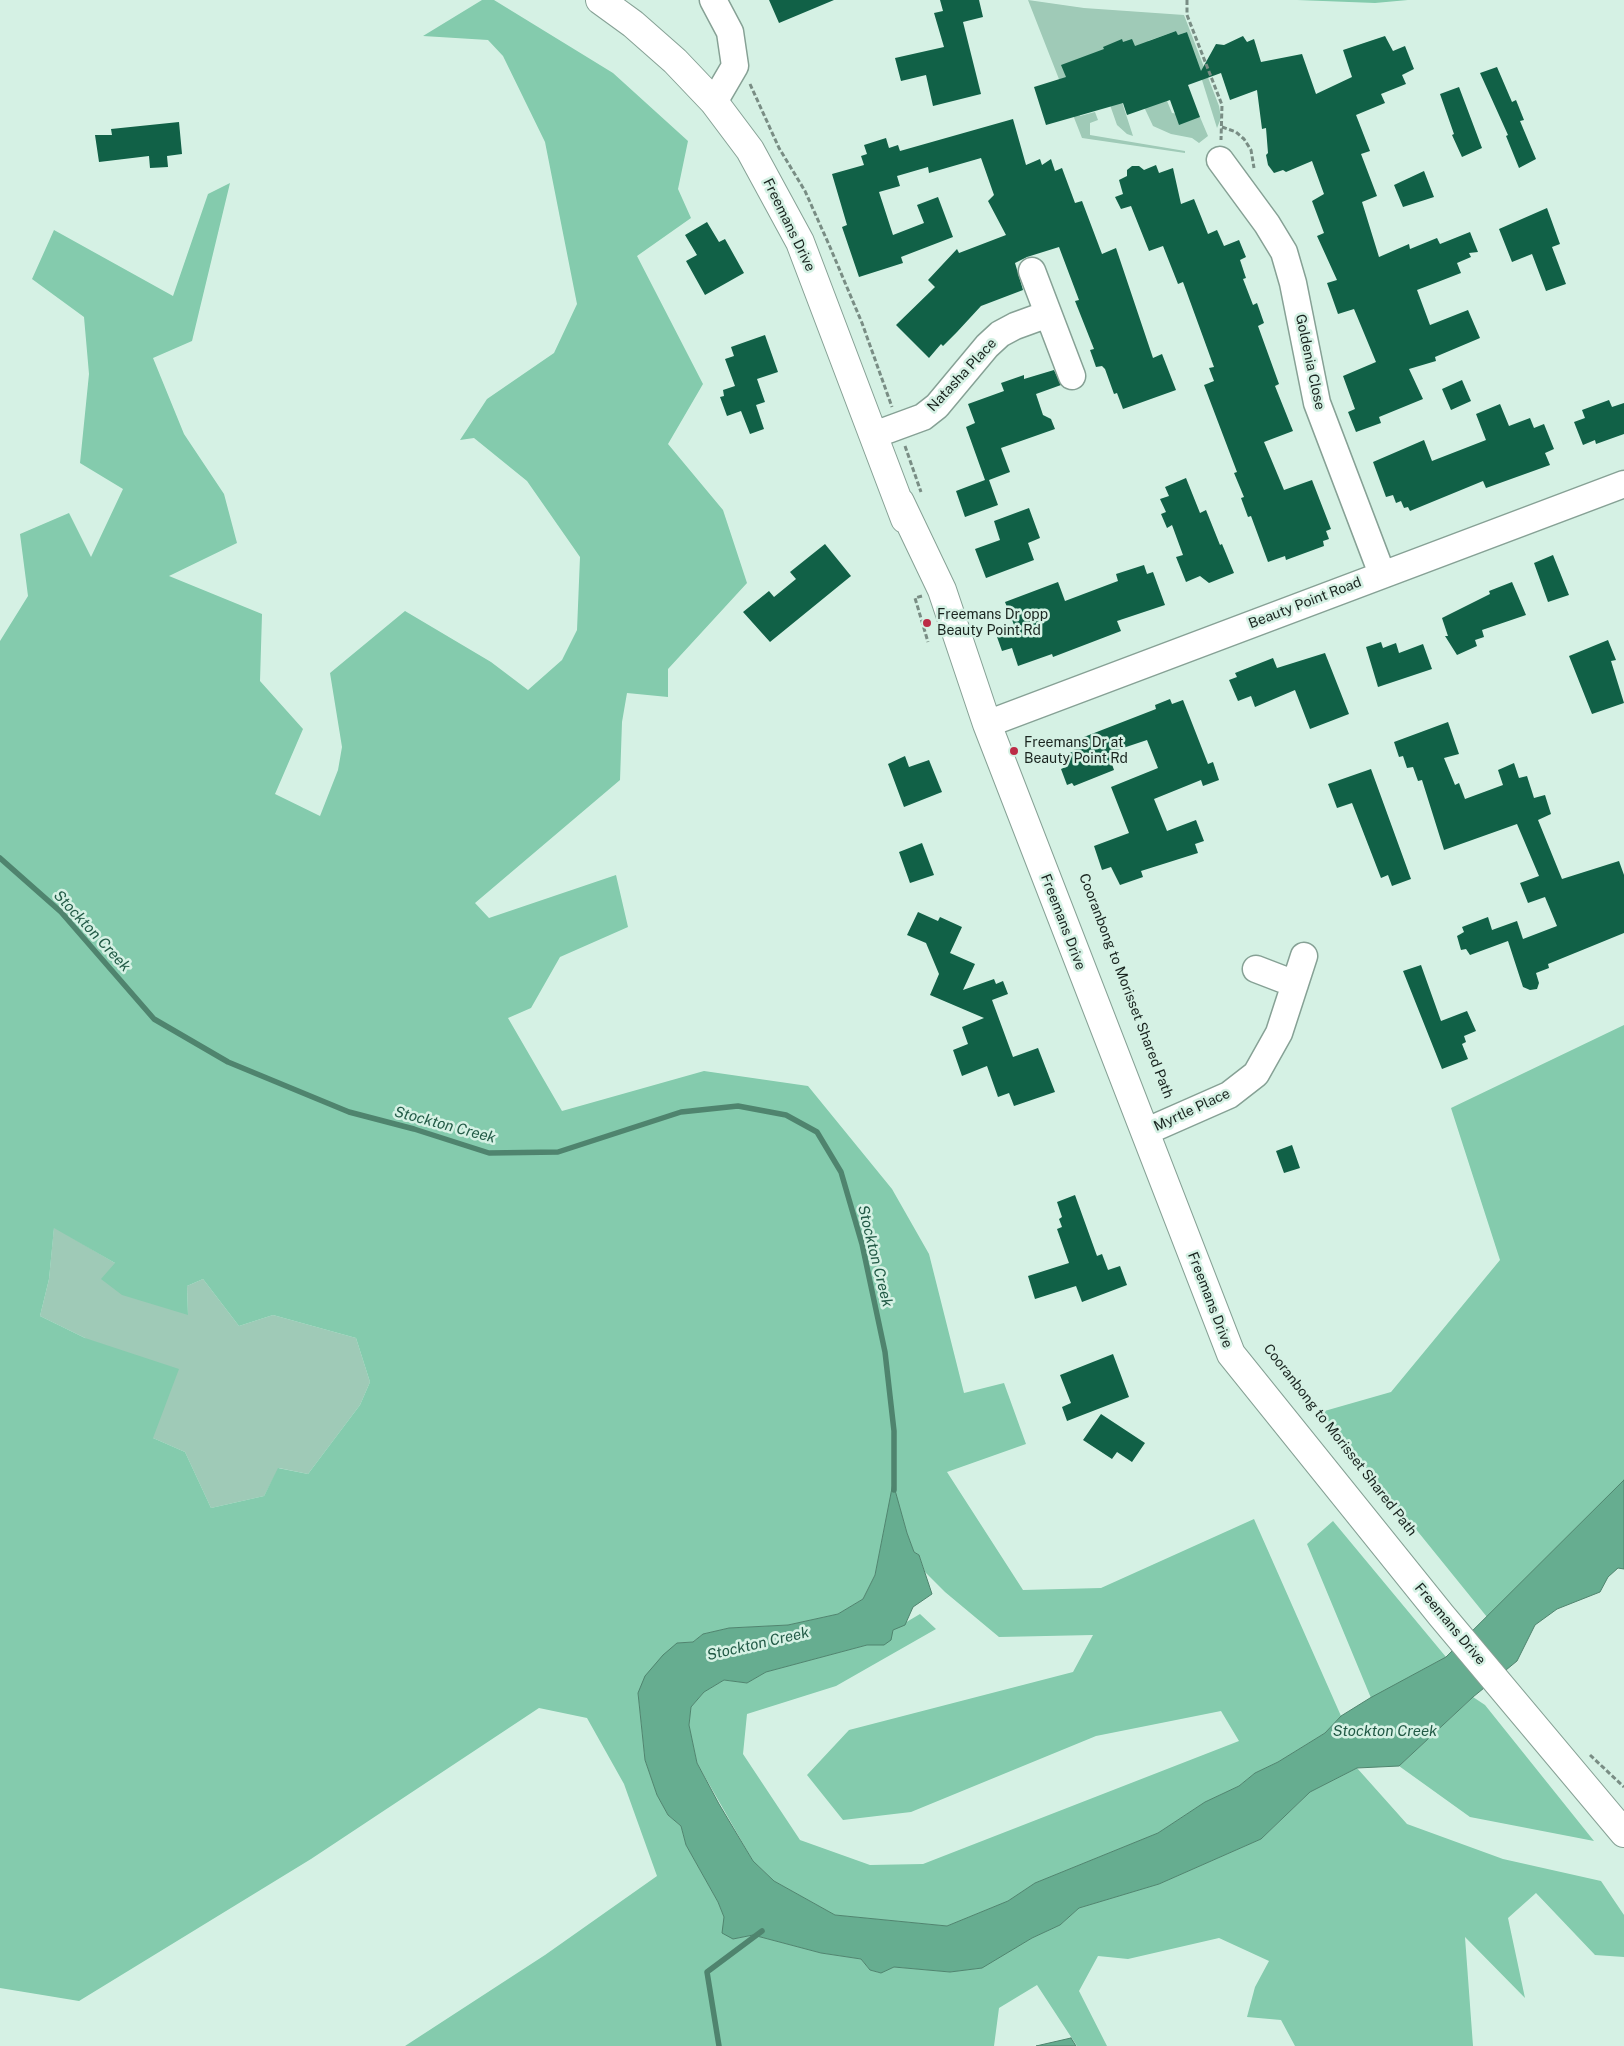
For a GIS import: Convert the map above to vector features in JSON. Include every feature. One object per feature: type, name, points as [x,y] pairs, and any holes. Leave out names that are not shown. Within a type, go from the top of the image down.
[{"type":"main road","name":"Freemans Drive","points":[[600,0],[633,24],[676,61],[714,102],[750,150],[800,242],[900,502],[942,590],[987,724],[1231,1354],[1441,1615],[1624,1833]]},
{"type":"street","points":[[713,0],[730,32],[735,66],[714,102]]},
{"type":"street","name":"Goldenia Close","points":[[1220,160],[1268,224],[1284,252],[1293,283],[1317,403],[1382,574]]},
{"type":"street","points":[[1032,271],[1072,376]]},
{"type":"street","name":"Natasha Place","points":[[874,435],[923,417],[937,406],[987,346],[1000,334],[1014,326],[1048,314]]},
{"type":"street","name":"Beauty Point Road","points":[[987,724],[1624,484]]},
{"type":"street","name":"Myrtle Place","points":[[1145,1132],[1229,1095],[1256,1074],[1279,1033],[1304,956]]},
{"type":"street","points":[[1256,969],[1295,984]]},
{"type":"path","points":[[1187,0],[1187,16],[1222,105],[1220,160]]},
{"type":"path","points":[[1222,127],[1236,132],[1244,139],[1253,158],[1255,175]]},
{"type":"shaded area","points":[[482,0],[494,0],[613,73],[688,141],[678,189],[691,218],[637,256],[703,384],[668,444],[723,510],[747,583],[668,669],[668,697],[627,693],[622,722],[620,780],[475,903],[489,918],[616,875],[628,927],[560,957],[531,1008],[508,1018],[562,1111],[704,1071],[808,1086],[892,1189],[929,1254],[964,1393],[1004,1383],[1026,1444],[947,1472],[1023,1590],[1101,1588],[1254,1519],[1341,1716],[1325,1733],[1278,1762],[1255,1773],[1239,1786],[1205,1802],[1158,1833],[1035,1883],[1008,1901],[947,1926],[835,1915],[774,1881],[753,1861],[697,1763],[689,1725],[691,1707],[704,1692],[724,1680],[747,1683],[766,1672],[867,1645],[884,1645],[893,1630],[920,1614],[936,1629],[836,1686],[747,1714],[743,1754],[800,1840],[870,1865],[923,1864],[1239,1741],[1221,1711],[1096,1736],[911,1812],[843,1820],[807,1775],[849,1730],[1073,1672],[1093,1635],[999,1637],[945,1592],[925,1572],[919,1555],[914,1552],[907,1533],[893,1484],[875,1575],[863,1599],[838,1614],[788,1625],[729,1628],[703,1634],[693,1642],[677,1643],[638,1693],[645,1760],[657,1795],[668,1815],[681,1826],[686,1845],[718,1902],[733,1939],[753,1935],[821,1953],[861,1959],[870,1970],[880,1973],[894,1967],[950,1972],[981,1968],[1032,1938],[1060,1925],[1079,1908],[1159,1884],[1261,1839],[1310,1792],[1357,1768],[1407,1824],[1503,1859],[1601,1881],[1624,1915],[1624,1957],[1595,1955],[1536,1893],[1508,1918],[1525,1998],[1465,1937],[1473,2046],[1295,2046],[1281,2020],[1247,2017],[1255,1987],[1269,1961],[1219,1938],[1128,1959],[1098,1956],[1079,1991],[1107,2046],[1077,2046],[1037,1985],[999,2008],[994,2046],[405,2046],[545,1955],[657,1876],[624,1784],[587,1718],[539,1708],[311,1859],[79,2001],[0,1988],[0,641],[28,596],[20,534],[69,513],[91,557],[123,489],[80,463],[89,374],[84,317],[32,279],[54,230],[173,296],[208,194],[230,183],[192,341],[153,358],[184,434],[224,494],[237,543],[169,576],[262,614],[260,681],[303,729],[275,794],[320,816],[338,770],[342,747],[330,673],[405,611],[491,662],[528,690],[562,660],[577,630],[580,557],[527,481],[474,438],[460,440],[487,399],[554,353],[577,304],[545,142],[503,56],[488,40],[423,36]],"holes":[[[54,1228],[115,1263],[101,1279],[122,1295],[188,1315],[187,1286],[203,1279],[239,1326],[273,1315],[356,1338],[370,1382],[360,1405],[308,1474],[278,1468],[264,1496],[211,1508],[185,1452],[153,1438],[179,1369],[85,1338],[40,1316],[49,1279]]]},
{"type":"shaded area","points":[[1028,0],[1084,8],[1184,15],[1219,106],[1221,118],[1217,128],[1187,32],[1178,35],[1176,31],[1148,41],[1159,73],[1156,74],[1172,113],[1200,117],[1208,136],[1199,143],[1192,138],[1171,134],[1153,126],[1145,109],[1121,99],[1133,136],[1127,134],[1117,125],[1110,105],[1062,65],[1080,116],[1095,112],[1098,120],[1090,123],[1090,135],[1185,151],[1185,153],[1082,138]]},
{"type":"shaded area","points":[[1297,0],[1408,0],[1375,3]]},
{"type":"shaded area","points":[[1624,1025],[1624,1480],[1487,1617],[1321,1412],[1391,1392],[1500,1260],[1451,1108]]},
{"type":"shaded area","points":[[54,1227],[115,1263],[188,1314],[187,1286],[203,1279],[239,1326],[273,1315],[356,1338],[370,1382],[360,1405],[308,1474],[279,1468],[264,1496],[211,1508],[185,1452],[153,1438],[85,1338],[40,1316],[49,1279]]},
{"type":"shaded area","points":[[1333,1521],[1446,1657],[1371,1698],[1307,1544]]},
{"type":"shaded area","points":[[1473,1697],[1485,1705],[1594,1841],[1470,1817],[1399,1766]]},
{"type":"water","name":"Stockton Creek","points":[[1624,1480],[1624,1569],[1618,1568],[1608,1577],[1600,1592],[1557,1609],[1535,1625],[1517,1661],[1473,1697],[1399,1766],[1357,1768],[1310,1792],[1261,1839],[1159,1884],[1079,1908],[1060,1925],[1032,1938],[982,1968],[950,1972],[894,1967],[881,1973],[870,1970],[861,1959],[821,1953],[753,1935],[733,1939],[722,1933],[724,1917],[718,1902],[686,1845],[681,1826],[668,1815],[657,1795],[645,1760],[638,1693],[645,1676],[663,1655],[677,1643],[693,1642],[703,1634],[729,1628],[788,1625],[838,1614],[863,1599],[875,1575],[893,1483],[907,1533],[914,1552],[919,1555],[932,1594],[913,1607],[905,1625],[893,1630],[891,1640],[884,1645],[867,1645],[766,1672],[747,1683],[724,1680],[704,1692],[691,1707],[689,1725],[697,1763],[719,1804],[753,1861],[774,1881],[835,1915],[947,1926],[1008,1901],[1035,1883],[1158,1833],[1205,1802],[1239,1786],[1255,1773],[1278,1762],[1325,1733],[1341,1716],[1370,1698],[1446,1657]]},
{"type":"water","points":[[1071,2038],[1076,2046],[1036,2046]]},
{"type":"building","points":[[769,0],[834,0],[779,23]]},
{"type":"building","points":[[940,0],[979,0],[983,17],[963,22],[981,94],[933,106],[926,75],[901,81],[895,58],[944,47],[934,13],[943,11]]},
{"type":"building","points":[[1176,31],[1178,35],[1187,32],[1201,71],[1216,44],[1224,45],[1243,36],[1247,42],[1254,39],[1261,62],[1302,54],[1316,94],[1352,77],[1343,50],[1385,36],[1393,51],[1405,46],[1414,69],[1402,75],[1406,84],[1381,94],[1385,103],[1356,115],[1370,151],[1361,154],[1377,196],[1362,202],[1379,257],[1409,244],[1410,249],[1437,238],[1440,244],[1470,232],[1478,252],[1469,253],[1471,257],[1457,263],[1461,273],[1417,290],[1430,325],[1468,310],[1480,338],[1435,357],[1436,361],[1409,369],[1423,399],[1379,417],[1381,423],[1356,432],[1348,412],[1355,409],[1343,376],[1376,362],[1354,309],[1338,314],[1327,283],[1337,280],[1317,236],[1324,233],[1312,201],[1324,194],[1312,161],[1286,172],[1283,170],[1274,173],[1268,165],[1266,128],[1262,129],[1257,90],[1230,100],[1221,73],[1188,85],[1200,117],[1179,125],[1170,100],[1127,115],[1123,103],[1046,125],[1034,87],[1066,77],[1061,65],[1104,49],[1103,47],[1122,39],[1123,42],[1132,39],[1135,46]]},
{"type":"building","points":[[1497,67],[1512,102],[1516,100],[1524,120],[1520,121],[1536,159],[1519,168],[1506,136],[1508,135],[1480,73]]},
{"type":"building","points":[[1459,87],[1482,148],[1462,157],[1452,135],[1454,134],[1440,94]]},
{"type":"building","points":[[1013,119],[1026,165],[1040,159],[1042,165],[1051,159],[1055,171],[1062,168],[1075,203],[1082,201],[1102,254],[1116,248],[1153,358],[1162,354],[1176,390],[1123,409],[1117,393],[1114,394],[1105,369],[1102,366],[1096,367],[1090,350],[1094,349],[1075,301],[1079,300],[1059,247],[1027,257],[1015,263],[1023,290],[981,306],[929,358],[896,325],[935,287],[928,280],[957,249],[959,253],[1006,235],[988,201],[994,195],[981,158],[929,173],[928,167],[897,176],[900,186],[879,192],[893,235],[924,223],[917,205],[938,197],[953,237],[901,257],[903,263],[859,277],[842,227],[847,225],[832,174],[864,165],[861,156],[867,154],[864,145],[886,138],[889,148],[898,145],[900,151]]},
{"type":"building","points":[[179,122],[182,154],[167,156],[168,167],[150,168],[149,156],[99,162],[95,135],[112,135],[111,129]]},
{"type":"building","points":[[1156,165],[1159,173],[1173,168],[1181,204],[1194,199],[1208,234],[1217,230],[1224,246],[1239,240],[1246,257],[1240,260],[1246,278],[1243,279],[1253,305],[1257,303],[1264,323],[1258,326],[1279,384],[1275,386],[1293,431],[1264,442],[1284,490],[1312,480],[1331,529],[1326,531],[1329,539],[1323,541],[1324,546],[1286,560],[1285,556],[1268,562],[1251,516],[1248,517],[1241,498],[1244,497],[1234,473],[1237,472],[1204,385],[1214,381],[1209,368],[1214,367],[1183,282],[1178,284],[1163,246],[1149,251],[1131,206],[1121,209],[1115,197],[1123,194],[1119,180],[1127,176],[1127,170],[1132,166],[1139,166],[1144,170]]},
{"type":"building","points":[[1424,171],[1434,197],[1403,207],[1394,185]]},
{"type":"building","points":[[1547,208],[1560,244],[1552,247],[1566,284],[1546,291],[1532,254],[1512,262],[1499,229]]},
{"type":"building","points":[[707,222],[719,242],[725,239],[744,273],[705,295],[686,261],[697,255],[685,235]]},
{"type":"building","points":[[765,335],[778,372],[757,379],[765,402],[756,405],[764,429],[750,434],[741,411],[727,416],[720,397],[724,396],[723,390],[735,386],[725,359],[734,356],[731,347]]},
{"type":"building","points":[[1054,370],[1061,385],[1036,394],[1043,415],[1051,419],[1055,429],[1001,448],[1010,472],[989,480],[998,505],[965,517],[956,491],[985,480],[966,427],[975,423],[968,404],[1004,391],[1001,383],[1024,375],[1024,379]]},
{"type":"building","points":[[1462,380],[1471,401],[1451,410],[1442,389]]},
{"type":"building","points":[[1609,400],[1612,407],[1624,403],[1624,434],[1596,444],[1595,440],[1583,445],[1574,422],[1585,418],[1582,410]]},
{"type":"building","points":[[1500,404],[1509,426],[1530,418],[1534,428],[1544,424],[1554,449],[1545,453],[1550,465],[1486,488],[1483,481],[1410,511],[1408,507],[1404,508],[1401,501],[1396,503],[1393,495],[1386,497],[1373,462],[1424,440],[1432,461],[1486,440],[1476,414]]},
{"type":"building","points":[[1186,478],[1200,513],[1206,510],[1234,573],[1209,583],[1200,576],[1186,582],[1176,557],[1183,555],[1172,525],[1167,528],[1161,514],[1166,512],[1160,499],[1169,496],[1165,487]]},
{"type":"building","points":[[1029,508],[1040,538],[1028,543],[1034,560],[986,578],[975,549],[1000,540],[994,521]]},
{"type":"building","points":[[825,544],[851,576],[770,642],[743,612],[769,591],[774,597],[796,579],[790,572]]},
{"type":"building","points":[[1553,555],[1569,595],[1548,602],[1534,563]]},
{"type":"building","points":[[1144,565],[1147,574],[1153,572],[1165,605],[1117,621],[1121,631],[1053,657],[1052,654],[1018,666],[1012,648],[1002,651],[997,637],[1016,630],[1005,602],[1058,582],[1065,601],[1118,581],[1116,574]]},
{"type":"building","points":[[1512,582],[1526,615],[1482,630],[1484,637],[1475,640],[1477,646],[1457,655],[1445,636],[1448,636],[1442,618],[1490,594],[1489,591]]},
{"type":"building","points":[[1608,640],[1616,660],[1611,661],[1624,703],[1592,714],[1569,656]]},
{"type":"building","points":[[1381,642],[1383,648],[1396,643],[1399,653],[1423,644],[1432,669],[1378,687],[1366,647]]},
{"type":"building","points":[[1325,653],[1349,714],[1310,729],[1295,690],[1255,707],[1251,696],[1238,701],[1229,680],[1237,677],[1235,673],[1273,658],[1277,668]]},
{"type":"building","points":[[1170,699],[1172,704],[1183,700],[1208,764],[1213,762],[1219,780],[1203,786],[1201,780],[1154,799],[1167,831],[1196,820],[1204,841],[1195,844],[1198,853],[1141,871],[1143,877],[1120,885],[1111,867],[1102,870],[1094,846],[1129,833],[1111,787],[1158,768],[1147,740],[1108,753],[1114,770],[1074,786],[1072,783],[1067,785],[1061,769],[1068,766],[1064,755],[1075,751],[1071,742],[1156,709],[1155,705]]},
{"type":"building","points":[[1448,722],[1459,754],[1444,758],[1455,785],[1459,783],[1465,799],[1503,785],[1498,770],[1514,763],[1519,778],[1527,776],[1534,798],[1545,795],[1551,814],[1538,820],[1562,879],[1619,861],[1624,875],[1624,933],[1548,964],[1549,968],[1536,973],[1539,983],[1537,989],[1530,990],[1523,987],[1508,941],[1470,955],[1466,949],[1461,950],[1457,936],[1464,932],[1462,927],[1488,917],[1492,930],[1517,921],[1523,939],[1557,926],[1545,897],[1528,903],[1520,883],[1539,876],[1517,824],[1444,850],[1422,780],[1418,781],[1413,767],[1407,768],[1403,756],[1399,757],[1394,742]]},
{"type":"building","points":[[905,756],[909,767],[929,760],[942,792],[904,807],[888,764]]},
{"type":"building","points":[[1371,769],[1411,879],[1392,886],[1388,875],[1381,878],[1352,803],[1337,808],[1328,784]]},
{"type":"building","points":[[922,843],[934,875],[910,883],[899,852]]},
{"type":"building","points":[[918,912],[938,921],[940,917],[962,927],[950,953],[975,964],[963,990],[994,979],[996,984],[1003,981],[1008,994],[992,1000],[1013,1057],[1038,1048],[1055,1092],[1014,1106],[1009,1093],[998,1097],[987,1066],[962,1076],[953,1050],[968,1044],[962,1027],[984,1018],[930,995],[939,974],[926,943],[907,935]]},
{"type":"building","points":[[1421,965],[1441,1021],[1467,1011],[1476,1031],[1464,1036],[1466,1042],[1462,1044],[1468,1059],[1442,1069],[1403,971]]},
{"type":"building","points":[[1292,1145],[1300,1168],[1284,1173],[1276,1151]]},
{"type":"building","points":[[1075,1195],[1097,1256],[1102,1254],[1108,1270],[1120,1266],[1127,1285],[1082,1302],[1076,1286],[1035,1299],[1028,1276],[1069,1263],[1057,1229],[1062,1227],[1059,1219],[1062,1217],[1057,1202]]},
{"type":"building","points":[[1113,1354],[1129,1397],[1067,1421],[1062,1407],[1071,1403],[1060,1375]]},
{"type":"building","points":[[1101,1414],[1145,1443],[1132,1462],[1117,1452],[1112,1459],[1083,1440]]},
{"type":"waterway","name":"Stockton Creek","points":[[0,858],[61,912],[154,1019],[228,1062],[349,1112],[414,1129],[489,1153],[558,1152],[681,1112],[738,1106],[786,1115],[817,1132],[841,1172],[862,1244],[885,1352],[894,1431],[894,1490]]},
{"type":"waterway","points":[[719,2046],[707,1972],[762,1931]]},
{"type":"place","name":"Freemans Dr opp Beauty Point Rd","points":[[927,623]]},
{"type":"place","name":"Freemans Dr at Beauty Point Rd","points":[[1014,751]]}]
